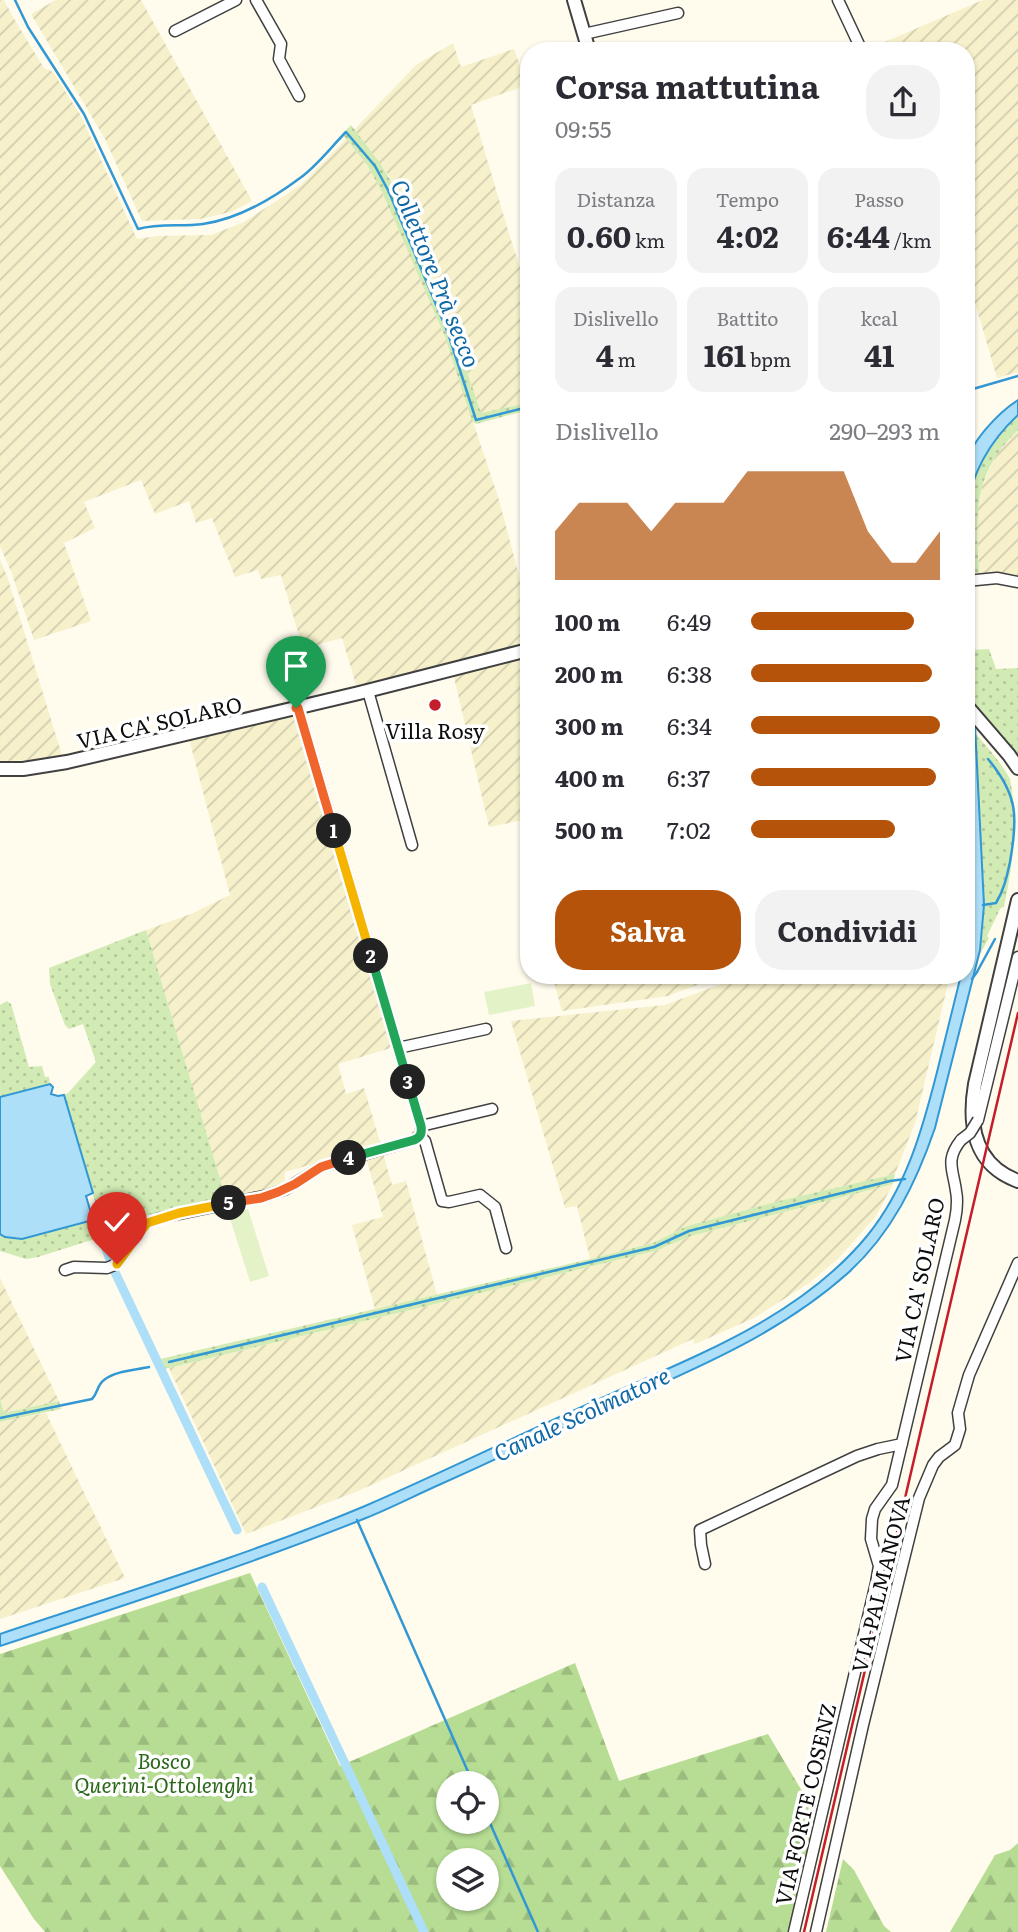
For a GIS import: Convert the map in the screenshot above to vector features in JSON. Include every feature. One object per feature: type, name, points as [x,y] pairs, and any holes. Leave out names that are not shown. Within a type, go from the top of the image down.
[{"type":"street","points":[[175,31],[236,0]]},
{"type":"street","points":[[256,0],[281,44],[279,59],[299,96]]},
{"type":"street","points":[[574,0],[586,42]]},
{"type":"street","points":[[840,1],[858,42]]},
{"type":"street","points":[[584,34],[678,13]]},
{"type":"street","points":[[975,580],[997,578],[1018,582]]},
{"type":"street","name":"VIA CA' SOLARO","points":[[0,769],[23,769],[67,762],[520,652]]},
{"type":"street","points":[[368,691],[412,845]]},
{"type":"street","points":[[298,708],[442,1201],[480,1195],[495,1207],[506,1248]]},
{"type":"street","points":[[975,715],[1018,768]]},
{"type":"street","points":[[1018,900],[971,1110],[974,1132],[982,1152],[999,1171],[1018,1181]]},
{"type":"street","name":"VIA CA' SOLARO","points":[[902,1444],[955,1220],[957,1192],[950,1167],[953,1154],[978,1120],[1018,957]]},
{"type":"street","points":[[398,1048],[486,1029]]},
{"type":"street","points":[[65,1270],[74,1267],[107,1268],[117,1264],[147,1223],[160,1218],[270,1195],[286,1189],[321,1167],[414,1140],[420,1131],[492,1109]]},
{"type":"street","name":"VIA PALMANOVA","points":[[816,1932],[919,1498],[933,1465],[955,1445],[960,1429],[958,1413],[969,1376],[1018,1263]]},
{"type":"street","points":[[705,1564],[700,1530],[878,1448],[902,1444]]},
{"type":"street","name":"VIA FORTE COSENZ","points":[[794,1932],[876,1583],[878,1566],[871,1539],[872,1519],[875,1509],[892,1485],[902,1444]]},
{"type":"shaded area","points":[[0,0],[4,0],[44,68],[53,72],[81,116],[137,239],[211,235],[244,222],[301,185],[346,139],[367,165],[382,192],[445,337],[499,500],[520,580],[520,647],[357,688],[342,638],[303,649],[281,575],[261,579],[258,570],[235,577],[212,518],[196,523],[189,501],[155,514],[141,480],[84,502],[95,528],[64,543],[91,621],[34,640],[0,546]]},
{"type":"shaded area","points":[[56,0],[141,0],[252,201],[231,212],[200,219],[142,221],[105,139],[31,14]]},
{"type":"shaded area","points":[[983,0],[1018,0],[1018,372],[997,378],[975,303],[975,42],[885,42]]},
{"type":"shaded area","points":[[453,43],[461,67],[514,49],[520,66],[520,88],[471,105],[520,268],[520,405],[481,414],[453,330],[389,176],[354,130],[416,65]]},
{"type":"shaded area","points":[[1018,430],[1018,576],[979,573],[977,516],[982,487],[1001,447]]},
{"type":"shaded area","points":[[0,560],[62,755],[35,760],[0,761]]},
{"type":"shaded area","points":[[520,657],[520,821],[489,827],[453,673]]},
{"type":"shaded area","points":[[296,715],[394,1047],[338,1064],[346,1094],[364,1088],[381,1145],[285,1172],[285,1185],[226,1199],[146,930],[191,914],[230,895],[189,739]]},
{"type":"shaded area","points":[[554,984],[699,984],[668,996],[562,1011]]},
{"type":"shaded area","points":[[721,984],[948,984],[915,1123],[895,1174],[687,1226],[653,1243],[590,1259],[577,1206],[565,1208],[511,1021],[665,1005]]},
{"type":"shaded area","points":[[383,1153],[392,1185],[406,1181],[437,1295],[375,1309],[352,1225],[383,1217],[366,1158]]},
{"type":"shaded area","points":[[893,1184],[876,1216],[839,1258],[809,1283],[754,1318],[695,1344],[693,1339],[358,1491],[246,1534],[169,1368],[655,1251],[691,1236]]},
{"type":"shaded area","points":[[0,1278],[59,1401],[4,1413],[0,1398]]},
{"type":"shaded area","points":[[46,1413],[125,1578],[0,1619],[0,1422]]},
{"type":"green space","points":[[351,125],[395,188],[453,330],[481,413],[520,405],[520,412],[476,424],[472,421],[445,337],[382,192],[367,165],[342,134]]},
{"type":"green space","points":[[1018,415],[1018,430],[992,463],[980,496],[977,532],[979,573],[975,573],[975,475],[986,451]]},
{"type":"green space","points":[[989,649],[996,669],[1018,668],[1018,757],[975,705],[975,650]]},
{"type":"green space","points":[[975,733],[1010,779],[1014,809],[1012,859],[1004,906],[1000,909],[979,956],[983,930]]},
{"type":"green space","points":[[146,930],[226,1199],[152,1214],[141,1220],[128,1242],[109,1249],[64,1095],[96,1062],[83,1024],[69,1029],[65,1025],[50,984],[49,968]]},
{"type":"green space","points":[[531,984],[535,1006],[489,1015],[484,992]]},
{"type":"green space","points":[[7,1001],[11,1004],[29,1067],[42,1066],[50,1084],[0,1097],[0,1005]]},
{"type":"green space","points":[[895,1174],[893,1184],[691,1236],[655,1251],[169,1368],[164,1369],[160,1359],[590,1259],[653,1243],[687,1226]]},
{"type":"green space","points":[[248,1209],[269,1276],[250,1282],[229,1215]]},
{"type":"green space","points":[[93,1220],[98,1238],[26,1259],[0,1251],[0,1234],[14,1238]]},
{"type":"green space","points":[[0,1398],[4,1413],[59,1401],[61,1409],[0,1422]]},
{"type":"green space","name":"Bosco Querini-Ottolenghi","points":[[250,1573],[340,1766],[575,1663],[619,1781],[768,1734],[818,1818],[790,1932],[45,1932],[0,1866],[0,1654]]},
{"type":"green space","points":[[1018,1843],[1018,1932],[950,1932],[995,1855],[1010,1850]]},
{"type":"green space","points":[[843,1859],[854,1870],[884,1926],[891,1932],[826,1932]]},
{"type":"water","points":[[1018,400],[1018,415],[989,448],[975,476],[975,444],[1002,412]]},
{"type":"water","points":[[975,726],[984,905],[980,950],[975,970]]},
{"type":"water","name":"Canale Scolmatore","points":[[959,984],[971,984],[935,1128],[901,1206],[864,1258],[848,1273],[819,1297],[756,1337],[690,1371],[385,1510],[230,1569],[0,1646],[0,1634],[229,1558],[365,1506],[699,1354],[773,1315],[839,1266],[881,1218],[911,1158],[931,1094]]},
{"type":"water","points":[[50,1084],[53,1087],[51,1094],[64,1095],[93,1193],[86,1196],[93,1220],[22,1239],[5,1237],[0,1234],[0,1097]]},
{"type":"waterway","name":"Collettore Prà secco","points":[[15,0],[28,27],[84,114],[138,229],[203,224],[229,218],[254,207],[306,173],[346,132],[375,166],[389,192],[448,333],[476,420],[520,409]]},
{"type":"waterway","name":"Collettore Prà secco","points":[[975,388],[1018,376]]},
{"type":"waterway","points":[[983,905],[996,903],[1001,893],[1010,862],[1014,832],[1010,796],[988,759]]},
{"type":"waterway","points":[[975,975],[995,939]]},
{"type":"waterway","points":[[169,1362],[654,1247],[689,1231],[905,1179]]},
{"type":"waterway","points":[[99,1228],[110,1260]]},
{"type":"waterway","points":[[114,1270],[237,1530]]},
{"type":"waterway","points":[[0,1418],[92,1399],[100,1384],[109,1377],[149,1367]]},
{"type":"waterway","points":[[357,1520],[468,1771]]},
{"type":"waterway","points":[[262,1587],[424,1932]]},
{"type":"waterway","points":[[495,1834],[538,1932]]},
{"type":"railway","points":[[804,1932],[1018,1013]]},
{"type":"place","name":"Villa Rosy","points":[[435,705]]},
{"type":"route","points":[[117,1264],[147,1223],[179,1213],[270,1195],[286,1189],[321,1167],[414,1140],[422,1131],[296,708]]}]
